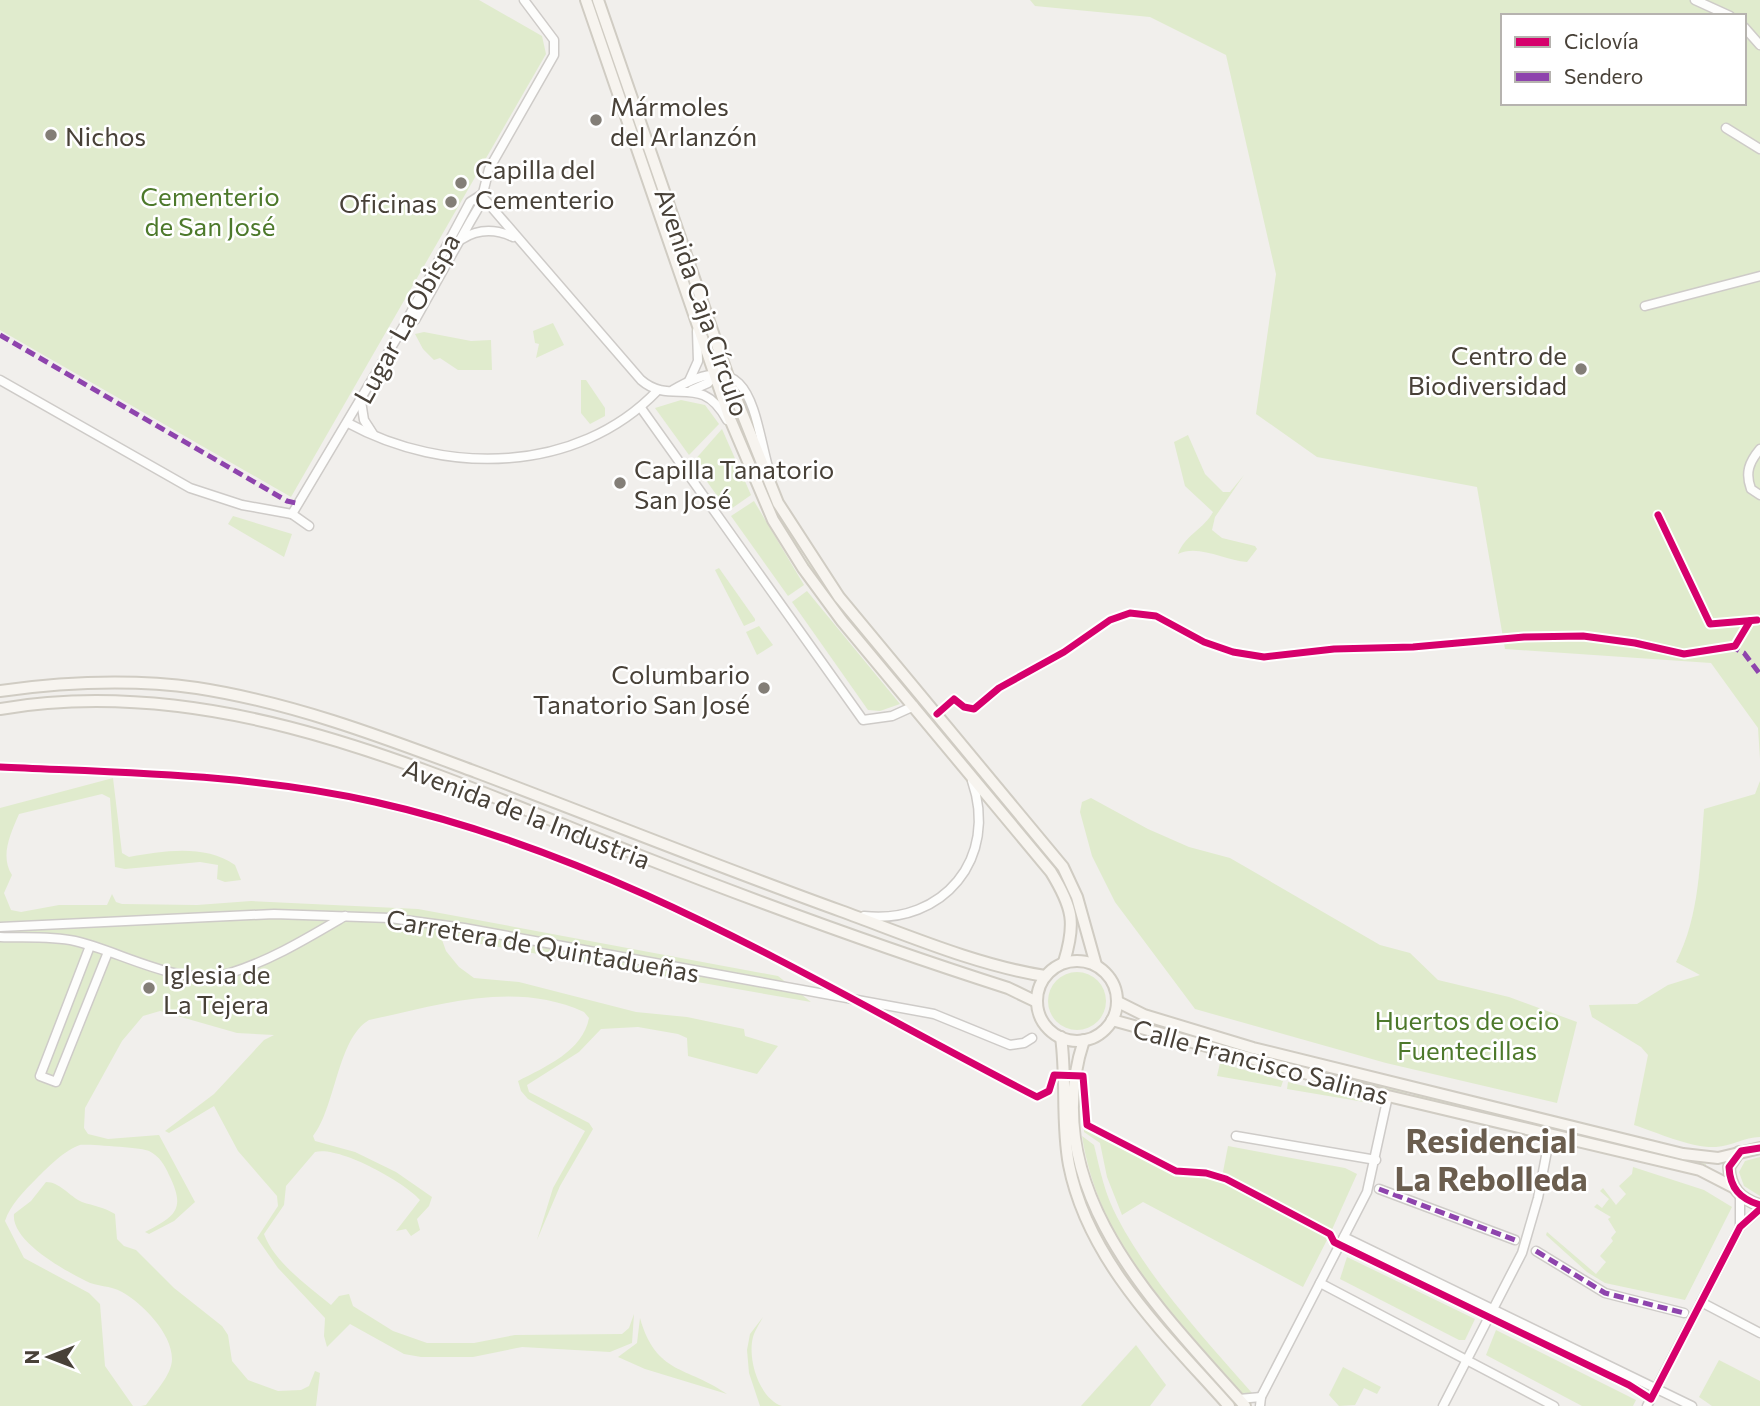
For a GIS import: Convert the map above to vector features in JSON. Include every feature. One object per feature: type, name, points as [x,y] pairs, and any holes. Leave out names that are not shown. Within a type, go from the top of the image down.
[{"type":"main road","name":"Avenida Caja Círculo","points":[[586,0],[744,458],[774,520],[803,568],[1051,872],[1060,888],[1073,925],[1065,962]]},
{"type":"main road","name":"Avenida Caja Círculo","points":[[598,0],[728,377],[778,503],[839,597],[1063,867],[1077,897],[1096,965]]},
{"type":"main road","name":"Avenida de la Industria","points":[[0,691],[72,684],[161,684],[273,704],[425,753],[777,888],[1013,970],[1045,976]]},
{"type":"main road","name":"Avenida de la Industria","points":[[0,709],[73,701],[121,701],[209,709],[266,720],[421,771],[709,883],[1008,988],[1037,1003]]},
{"type":"main road","points":[[1086,961],[1096,965],[1110,977],[1118,1002],[1112,1020],[1101,1033],[1084,1040],[1061,1037],[1044,1023],[1037,1003],[1045,976],[1065,962],[1086,961]]},
{"type":"main road","name":"Calle Francisco Salinas","points":[[1118,1002],[1144,1015],[1253,1048],[1684,1154],[1718,1158],[1760,1148]]},
{"type":"main road","name":"Calle Francisco Salinas","points":[[1112,1020],[1388,1096],[1707,1172],[1760,1207]]},
{"type":"main road","points":[[1061,1037],[1064,1135],[1074,1185],[1088,1223],[1108,1260],[1131,1292],[1238,1404]]},
{"type":"main road","points":[[1084,1040],[1074,1070],[1075,1116],[1084,1174],[1097,1213],[1115,1250],[1133,1275],[1238,1404]]},
{"type":"main road","points":[[1736,1192],[1729,1167],[1741,1151]]},
{"type":"street","name":"Lugar La Obispa","points":[[292,514],[401,331],[470,202],[481,195],[489,169],[556,48],[554,40],[524,0]]},
{"type":"street","points":[[1695,0],[1726,14]]},
{"type":"street","points":[[1746,29],[1760,45]]},
{"type":"street","points":[[1726,128],[1760,149]]},
{"type":"street","points":[[401,331],[415,320],[480,205],[481,195]]},
{"type":"street","points":[[481,195],[634,373],[657,391],[671,391],[715,376],[728,377]]},
{"type":"street","points":[[460,240],[491,231],[501,232],[519,241]]},
{"type":"street","points":[[1645,306],[1760,276]]},
{"type":"street","points":[[690,386],[698,361],[695,321]]},
{"type":"street","points":[[715,376],[724,365]]},
{"type":"street","points":[[0,380],[190,488],[242,505],[292,514],[309,526]]},
{"type":"street","points":[[690,386],[712,400],[723,413],[744,458]]},
{"type":"street","points":[[348,423],[374,436],[424,454],[510,458],[568,448],[641,408],[657,391]]},
{"type":"street","points":[[361,401],[364,420],[374,436]]},
{"type":"street","points":[[641,408],[863,720],[892,716],[914,706]]},
{"type":"street","points":[[1760,449],[1750,462],[1748,473],[1752,489],[1760,495]]},
{"type":"street","name":"Avenida de la Industria","points":[[777,888],[875,917],[898,917],[933,904],[956,884],[976,844],[978,803],[969,772]]},
{"type":"street","name":"Carretera de Quintadueñas","points":[[0,927],[252,914],[345,916],[464,928],[793,990],[849,997],[950,1018],[1010,1045],[1024,1043],[1032,1038]]},
{"type":"street","points":[[0,937],[67,940],[185,974],[229,974],[306,938],[345,916]]},
{"type":"street","points":[[90,946],[40,1076],[56,1082],[108,951]]},
{"type":"street","points":[[1238,1404],[1260,1401],[1367,1192],[1388,1096]]},
{"type":"street","points":[[1443,1406],[1494,1309],[1531,1229],[1550,1135]]},
{"type":"street","points":[[1236,1136],[1376,1160]]},
{"type":"street","points":[[1379,1189],[1515,1240]]},
{"type":"street","points":[[1736,1192],[1740,1227]]},
{"type":"street","points":[[1647,1406],[1740,1227],[1760,1207]]},
{"type":"street","points":[[1344,1237],[1692,1406]]},
{"type":"street","points":[[1536,1251],[1605,1293],[1684,1313]]},
{"type":"street","points":[[1320,1283],[1554,1406]]},
{"type":"street","points":[[1701,1302],[1760,1333]]},
{"type":"green space","name":"Cementerio de San José","points":[[0,0],[479,0],[542,36],[546,54],[291,497],[0,330]]},
{"type":"green space","points":[[591,0],[594,0],[716,355],[713,356]]},
{"type":"green space","points":[[1030,0],[1760,0],[1760,759],[1758,728],[1711,663],[1505,649],[1477,487],[1317,457],[1256,414],[1276,274],[1226,55],[1150,17],[1035,6]]},
{"type":"green space","points":[[553,323],[564,345],[536,358],[539,344],[535,343],[533,331]]},
{"type":"green space","points":[[424,332],[471,341],[491,340],[492,370],[458,370],[440,358],[434,360],[423,349],[415,334]]},
{"type":"green space","points":[[581,380],[586,380],[605,408],[605,416],[590,424],[581,413]]},
{"type":"green space","points":[[725,383],[762,480],[804,557],[843,609],[1055,864],[1065,880],[1077,913],[1044,855],[849,622],[802,558],[765,493],[722,384]]},
{"type":"green space","points":[[681,400],[705,405],[719,424],[689,455],[655,408]]},
{"type":"green space","points":[[722,429],[751,495],[728,511],[693,462]]},
{"type":"green space","points":[[1188,435],[1205,474],[1223,492],[1230,492],[1244,475],[1215,517],[1212,530],[1222,538],[1255,546],[1257,549],[1247,562],[1195,551],[1178,554],[1185,542],[1213,512],[1185,486],[1174,442]]},
{"type":"green space","points":[[754,501],[804,585],[788,596],[731,516]]},
{"type":"green space","points":[[233,516],[292,534],[284,557],[228,524]]},
{"type":"green space","points":[[719,568],[755,621],[744,626],[715,570]]},
{"type":"green space","points":[[807,591],[900,704],[880,711],[868,710],[792,602]]},
{"type":"green space","points":[[759,626],[773,645],[757,655],[746,632]]},
{"type":"green space","points":[[113,778],[122,853],[129,857],[170,851],[211,854],[235,865],[241,880],[225,882],[217,879],[218,865],[200,862],[125,869],[115,867],[110,798],[102,794],[19,814],[7,853],[8,868],[12,875],[4,893],[11,910],[21,912],[59,905],[107,905],[112,894],[116,902],[122,904],[197,905],[251,901],[418,909],[778,976],[811,1002],[441,937],[446,951],[459,967],[474,978],[519,982],[636,1012],[687,1017],[744,1029],[745,1036],[778,1046],[757,1074],[688,1056],[687,1038],[678,1034],[638,1027],[601,1029],[579,1052],[527,1085],[529,1092],[589,1123],[593,1129],[560,1186],[537,1240],[553,1188],[585,1131],[528,1099],[521,1091],[518,1081],[551,1064],[571,1049],[585,1030],[589,1018],[584,1012],[531,998],[477,998],[369,1020],[358,1029],[350,1042],[327,1108],[313,1136],[315,1141],[355,1152],[396,1172],[432,1197],[429,1206],[417,1219],[420,1230],[411,1236],[406,1229],[396,1231],[420,1200],[412,1192],[354,1159],[326,1151],[315,1152],[286,1186],[284,1205],[264,1234],[284,1264],[331,1305],[339,1296],[349,1294],[353,1306],[393,1331],[427,1343],[474,1343],[515,1335],[622,1334],[629,1328],[634,1314],[632,1343],[610,1352],[522,1347],[473,1357],[421,1357],[404,1354],[350,1324],[327,1347],[324,1336],[325,1318],[278,1268],[257,1238],[278,1206],[277,1196],[238,1151],[214,1106],[169,1133],[165,1131],[214,1094],[264,1040],[274,1035],[237,1033],[160,1011],[143,1016],[122,1041],[85,1108],[84,1128],[88,1134],[108,1139],[159,1135],[195,1202],[174,1221],[149,1234],[145,1232],[171,1216],[177,1204],[174,1187],[161,1161],[145,1150],[80,1145],[51,1164],[32,1183],[14,1204],[5,1221],[24,1258],[89,1293],[100,1304],[105,1366],[133,1406],[0,1406],[0,808]]},
{"type":"green space","points":[[1760,781],[1760,1137],[1706,1147],[1634,1125],[1648,1055],[1641,1047],[1592,1017],[1589,1005],[1637,1004],[1668,985],[1700,975],[1676,962],[1690,926],[1694,907],[1704,809],[1755,794]]},
{"type":"green space","name":"Huertos de ocio Fuentecillas","points":[[1091,798],[1148,829],[1189,847],[1230,858],[1380,945],[1410,953],[1438,980],[1509,997],[1577,1022],[1557,1103],[1386,1063],[1195,1009],[1115,902],[1092,856],[1080,812],[1082,802]]},
{"type":"green space","points":[[1077,972],[1088,974],[1101,985],[1106,1001],[1104,1012],[1093,1025],[1077,1030],[1066,1028],[1053,1017],[1048,1001],[1050,990],[1061,977]]},
{"type":"green space","points":[[1146,1020],[1227,1046],[1145,1023]]},
{"type":"green space","points":[[1269,1057],[1407,1093],[1407,1095]]},
{"type":"green space","points":[[1220,1063],[1283,1081],[1281,1087],[1217,1076]]},
{"type":"green space","points":[[1068,1077],[1072,1130],[1082,1178],[1097,1220],[1118,1259],[1144,1295],[1239,1406],[1236,1406],[1184,1349],[1136,1290],[1097,1225],[1082,1190],[1072,1152]]},
{"type":"green space","points":[[1288,1082],[1364,1101],[1364,1102],[1287,1089]]},
{"type":"green space","points":[[1414,1094],[1706,1164],[1706,1165],[1414,1097]]},
{"type":"green space","points":[[1084,1126],[1180,1175],[1208,1175],[1225,1181],[1329,1236],[1303,1287],[1143,1202],[1122,1215],[1107,1177],[1100,1143],[1084,1132]]},
{"type":"green space","points":[[1082,1136],[1094,1145],[1113,1209],[1146,1264],[1179,1309],[1252,1393],[1244,1395],[1217,1367],[1165,1308],[1142,1277],[1121,1245],[1104,1210],[1091,1174]]},
{"type":"green space","points":[[1228,1146],[1345,1168],[1357,1174],[1330,1234],[1222,1177]]},
{"type":"green space","points":[[1760,1157],[1760,1196],[1744,1186],[1739,1172],[1745,1161]]},
{"type":"green space","points":[[1633,1167],[1704,1190],[1732,1207],[1685,1300],[1605,1283],[1587,1272],[1546,1235],[1547,1232],[1596,1274],[1606,1262],[1600,1256],[1613,1241],[1611,1238],[1616,1232],[1608,1219],[1611,1217],[1594,1207],[1597,1204],[1602,1208],[1609,1199],[1600,1191],[1603,1188],[1616,1205],[1626,1194],[1619,1186],[1632,1174]]},
{"type":"green space","points":[[46,1182],[56,1184],[82,1202],[115,1214],[117,1239],[124,1246],[136,1250],[174,1288],[222,1326],[228,1335],[232,1361],[248,1380],[278,1391],[301,1390],[309,1386],[315,1371],[320,1373],[316,1406],[141,1406],[146,1405],[169,1371],[172,1359],[167,1339],[147,1311],[130,1297],[117,1290],[90,1283],[65,1270],[41,1254],[21,1234],[15,1224],[14,1214],[31,1201]]},
{"type":"green space","points":[[1366,1252],[1472,1303],[1471,1306],[1365,1255]]},
{"type":"green space","points":[[1347,1257],[1475,1319],[1465,1340],[1459,1340],[1340,1279]]},
{"type":"green space","points":[[763,1317],[753,1337],[754,1367],[767,1395],[782,1406],[760,1406],[749,1373],[747,1350],[750,1334]]},
{"type":"green space","points":[[640,1318],[655,1350],[664,1360],[727,1394],[645,1369],[618,1357],[637,1343]]},
{"type":"green space","points":[[1513,1323],[1632,1381],[1631,1383],[1512,1326]]},
{"type":"green space","points":[[1496,1330],[1636,1400],[1633,1406],[1582,1406],[1486,1355]]},
{"type":"green space","points":[[1136,1345],[1166,1385],[1150,1406],[1081,1406]]},
{"type":"green space","points":[[1719,1360],[1760,1381],[1760,1406],[1712,1406],[1699,1397]]},
{"type":"green space","points":[[1343,1367],[1381,1387],[1377,1394],[1364,1388],[1355,1405],[1339,1406],[1329,1395]]},
{"type":"marked path","points":[[0,335],[287,501],[300,504]]},
{"type":"marked path","points":[[1730,646],[1744,653],[1760,674]]},
{"type":"marked path","points":[[1379,1189],[1515,1240]]},
{"type":"marked path","points":[[1536,1251],[1605,1293],[1684,1313]]},
{"type":"cycle path","points":[[1658,515],[1710,624],[1757,620]]},
{"type":"cycle path","points":[[937,714],[954,699],[964,707],[974,709],[999,688],[1064,652],[1110,620],[1130,613],[1156,616],[1204,642],[1233,652],[1264,657],[1334,649],[1413,647],[1524,637],[1583,636],[1635,643],[1684,654],[1735,646],[1750,621]]},
{"type":"cycle path","points":[[0,767],[188,776],[329,793],[375,802],[464,826],[550,855],[715,928],[1037,1097],[1049,1091],[1054,1075],[1083,1076],[1087,1125],[1176,1171],[1206,1173],[1226,1179],[1330,1234],[1334,1242],[1629,1385],[1651,1399],[1740,1227],[1760,1209]]},
{"type":"cycle path","points":[[1760,1148],[1741,1151],[1729,1167],[1731,1181],[1737,1192],[1760,1205]]},
{"type":"place","name":"Mármoles del Arlanzón","points":[[596,120]]},
{"type":"place","name":"Nichos","points":[[51,135]]},
{"type":"place","name":"Capilla del Cementerio","points":[[461,183]]},
{"type":"place","name":"Oficinas","points":[[451,202]]},
{"type":"place","name":"Centro de Biodiversidad","points":[[1581,369]]},
{"type":"place","name":"Capilla Tanatorio San José","points":[[620,483]]},
{"type":"place","name":"Columbario Tanatorio San José","points":[[764,688]]},
{"type":"place","name":"Iglesia de La Tejera","points":[[149,988]]},
{"type":"district","name":"Residencial La Rebolleda","points":[[1491,1158]]}]
